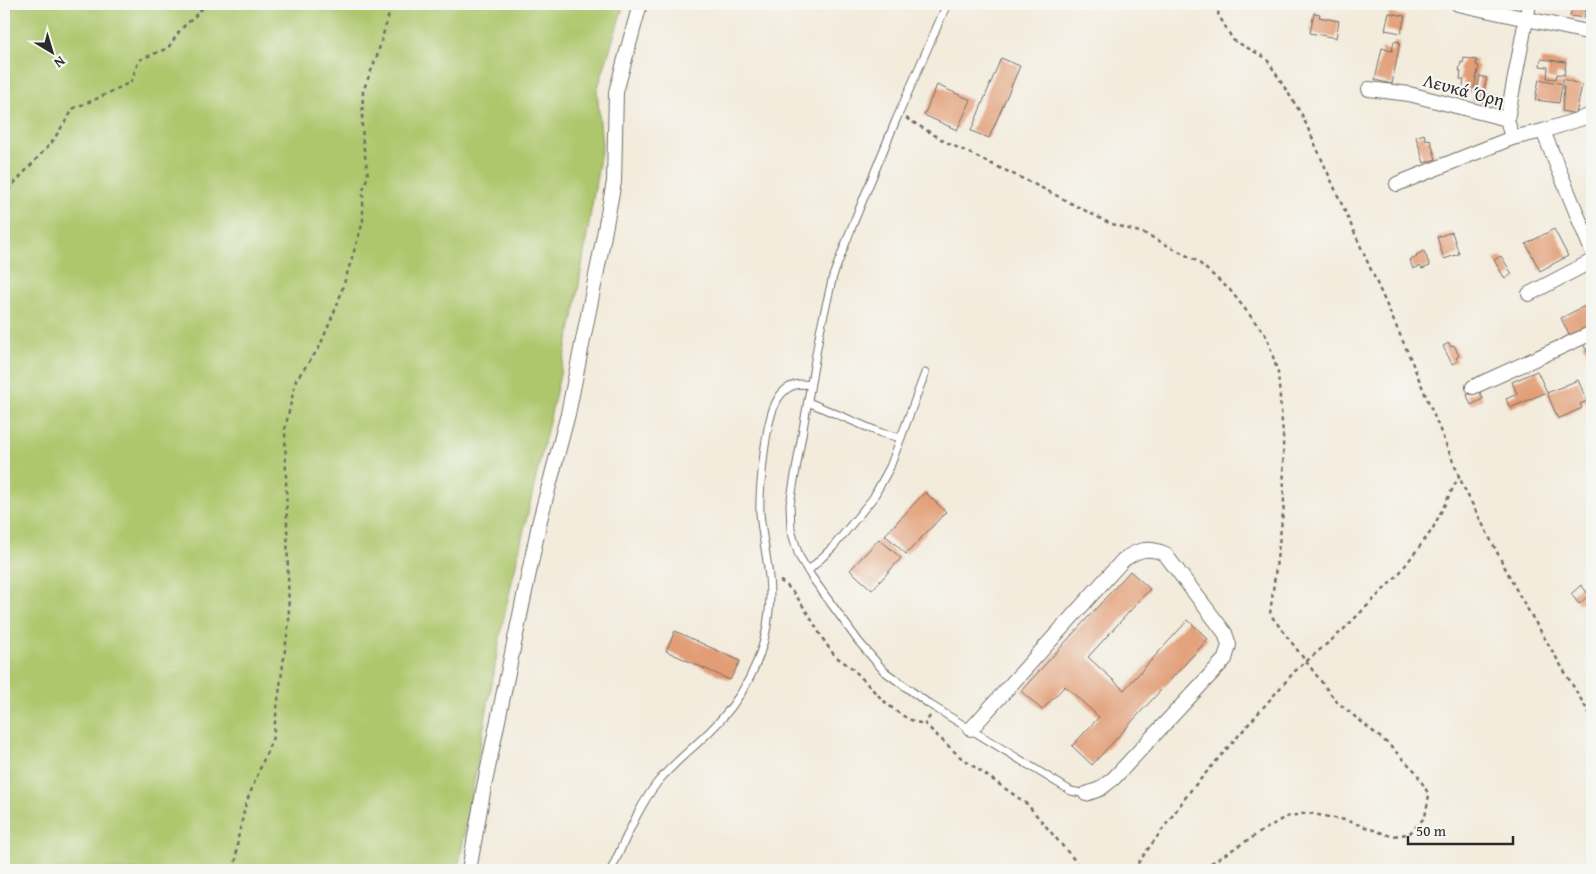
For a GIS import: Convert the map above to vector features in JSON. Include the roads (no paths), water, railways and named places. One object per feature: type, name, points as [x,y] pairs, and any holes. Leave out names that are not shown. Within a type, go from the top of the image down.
[{"type":"street","points":[[469,870],[484,787],[540,520],[568,414],[601,252],[614,182],[616,92],[640,4]]},
{"type":"street","points":[[1458,4],[1592,33]]},
{"type":"street","points":[[1507,119],[1529,4]]},
{"type":"street","name":"Λευκά Όρη","points":[[1369,90],[1409,94],[1507,119],[1512,138]]},
{"type":"street","points":[[1397,184],[1512,138],[1543,131],[1592,115]]},
{"type":"street","points":[[1543,131],[1592,251]]},
{"type":"street","points":[[1529,294],[1592,261]]},
{"type":"street","points":[[1473,387],[1592,333]]},
{"type":"street","points":[[971,729],[1123,560],[1135,552],[1155,549],[1165,554],[1225,633],[1230,645],[1225,658],[1114,778],[1100,789],[1086,794]]},
{"type":"lane","points":[[947,4],[899,114],[833,276],[820,330],[790,504],[792,530],[799,556],[808,571],[859,642],[884,671],[935,707],[1071,791],[1086,794]]},
{"type":"lane","points":[[808,571],[833,547],[873,498],[890,467],[925,373]]},
{"type":"lane","points":[[611,870],[642,805],[657,783],[729,711],[754,670],[765,638],[770,610],[769,576],[760,514],[760,487],[768,427],[774,406],[783,392],[793,385],[802,383],[810,385]]},
{"type":"lane","points":[[808,402],[881,433],[901,438]]}]
